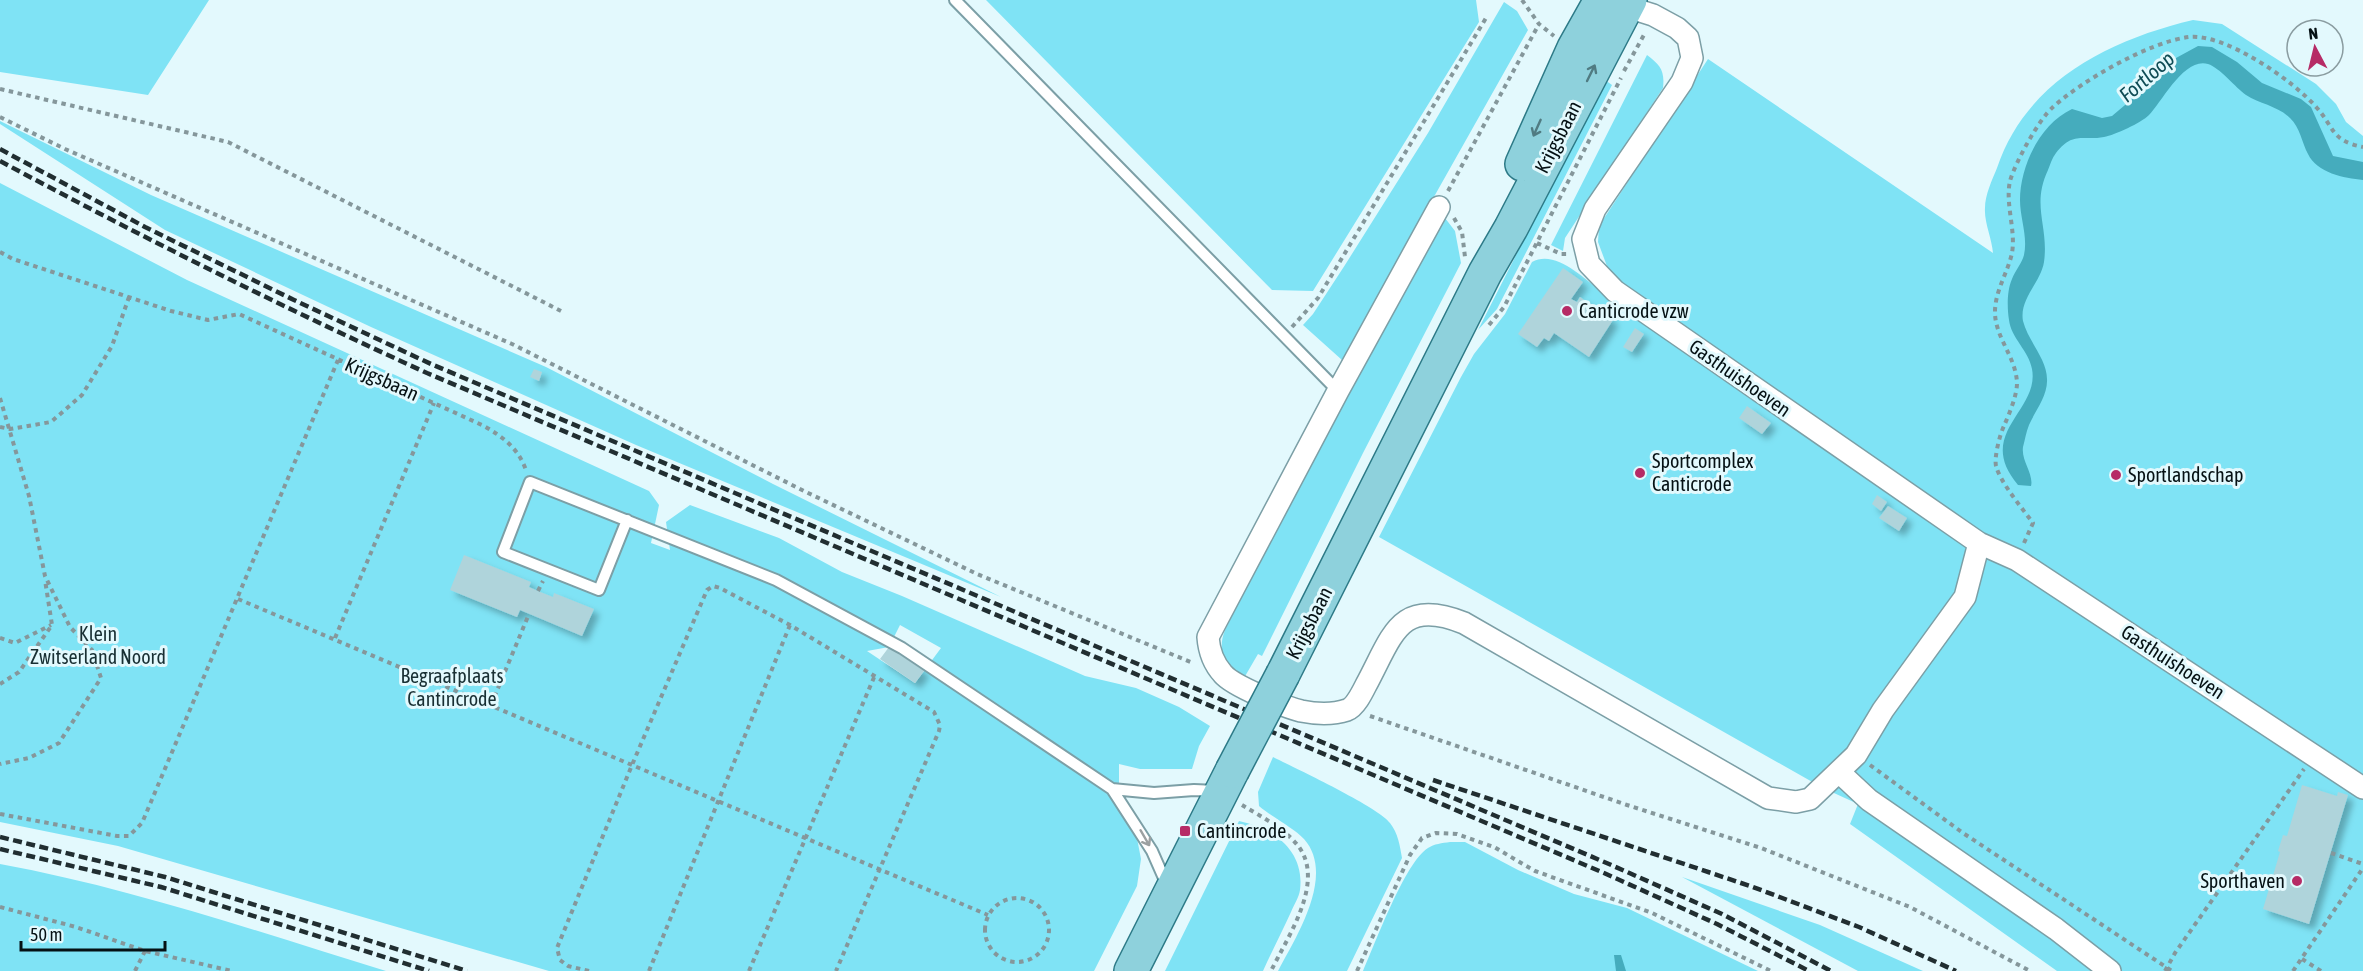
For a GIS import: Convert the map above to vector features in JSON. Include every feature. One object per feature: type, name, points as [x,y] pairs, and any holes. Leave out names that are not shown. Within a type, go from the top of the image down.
[{"type":"main road","name":"Krijgsbaan","points":[[1131,971],[1623,4]]},
{"type":"street","points":[[1584,252],[1583,239],[1595,209],[1682,82],[1692,58],[1688,38],[1677,28],[1623,4]]},
{"type":"street","points":[[1439,207],[1338,391],[1208,637],[1211,658],[1223,675],[1235,685],[1299,710],[1328,714],[1349,709],[1363,691],[1391,639],[1402,624],[1416,614],[1431,613],[1464,623],[1768,798],[1805,801],[1815,796],[1856,755],[1883,710],[1965,597],[1979,543]]},
{"type":"street","name":"Gasthuishoeven","points":[[1584,252],[1588,264],[1614,291],[1979,543],[2017,560],[2363,788]]},
{"type":"street","points":[[1839,772],[1869,800],[2056,929],[2110,971]]},
{"type":"lane","points":[[955,0],[1338,391]]},
{"type":"lane","points":[[627,520],[599,590],[502,552],[530,482],[627,520],[776,580],[902,648],[1113,789],[1152,851],[1171,894]]},
{"type":"lane","points":[[1113,789],[1154,793],[1194,790],[1227,781]]},
{"type":"path","points":[[1584,252],[1561,254],[1538,243],[1623,4]]},
{"type":"path","points":[[1284,337],[1318,298],[1486,18]]},
{"type":"path","points":[[1439,207],[1539,24]]},
{"type":"path","points":[[2017,560],[2033,523],[2012,494],[1996,465],[2000,433],[2009,415],[2017,384],[2012,360],[1999,335],[1995,310],[2002,279],[2012,253],[2010,182],[2024,148],[2051,108],[2089,79],[2154,47],[2190,37],[2220,40],[2241,51],[2301,91],[2319,109],[2335,136],[2363,147]]},
{"type":"path","points":[[0,89],[228,142],[563,312]]},
{"type":"path","points":[[0,117],[126,176],[512,344],[804,492],[977,574],[1223,675]]},
{"type":"path","points":[[0,253],[129,297],[112,346],[82,394],[51,422],[10,429],[0,427]]},
{"type":"path","name":"Krijgsbaan","points":[[129,297],[208,320],[239,314],[484,426],[510,443],[521,457],[530,482]]},
{"type":"path","points":[[0,814],[117,836],[129,836],[142,823],[338,360]]},
{"type":"path","points":[[0,398],[29,496],[52,625],[19,672],[0,684]]},
{"type":"path","points":[[335,638],[434,403]]},
{"type":"path","points":[[0,764],[29,758],[59,743],[100,678],[92,650],[70,627],[45,576]]},
{"type":"path","points":[[590,971],[568,966],[560,960],[557,948],[632,765],[707,590],[712,586],[790,625],[875,675],[934,712],[940,725],[837,971]]},
{"type":"path","points":[[238,599],[988,915]]},
{"type":"path","points":[[491,705],[529,614]]},
{"type":"path","points":[[0,638],[15,643],[52,625]]},
{"type":"path","points":[[649,971],[790,625]]},
{"type":"path","points":[[749,971],[875,675]]},
{"type":"path","points":[[1349,709],[1517,768],[1761,848],[1910,907],[2030,971]]},
{"type":"path","points":[[1856,755],[1963,833],[2165,969],[2172,971]]},
{"type":"path","points":[[2165,969],[2313,755]]},
{"type":"path","points":[[1227,781],[1294,842],[1301,851],[1306,864],[1308,888],[1304,901],[1271,971]]},
{"type":"path","points":[[1357,971],[1410,855],[1422,838],[1436,833],[1457,834],[1494,847],[1535,871],[1652,913],[1771,971]]},
{"type":"path","points":[[2331,853],[2363,864]]},
{"type":"path","points":[[2293,971],[2363,868]]},
{"type":"path","points":[[1013,898],[1024,899],[1036,904],[1043,910],[1048,922],[1049,934],[1045,946],[1039,954],[1028,960],[1006,961],[994,953],[988,945],[984,932],[988,915],[994,906],[1013,898]]},
{"type":"path","points":[[0,908],[76,927],[145,951],[232,971]]},
{"type":"path","points":[[135,971],[145,951]]},
{"type":"path","points":[[2302,958],[2321,971]]},
{"type":"green space","points":[[0,0],[209,0],[148,95],[0,72]]},
{"type":"green space","points":[[986,0],[1476,0],[1479,22],[1313,291],[1272,290]]},
{"type":"green space","points":[[1504,2],[1517,11],[1528,30],[1342,360],[1303,325],[1313,314],[1345,265],[1428,133]]},
{"type":"green space","name":"Sportlandschap","points":[[2193,20],[2222,24],[2285,64],[2285,78],[2307,78],[2316,84],[2336,104],[2346,122],[2363,136],[2363,971],[2057,971],[1850,824],[1858,804],[1823,788],[1379,537],[1461,377],[1474,354],[1505,314],[1532,262],[1550,259],[1559,262],[1577,272],[1600,290],[1611,277],[1598,242],[1599,226],[1708,59],[1993,253],[1986,219],[1986,198],[2010,137],[2028,111],[2050,88],[2074,69],[2131,39]]},
{"type":"green space","points":[[1647,55],[1661,68],[1663,88],[1565,238],[1563,251],[1551,245]]},
{"type":"green space","points":[[1605,80],[1612,85],[1497,309],[1478,330]]},
{"type":"green space","points":[[0,121],[151,195],[546,367],[773,484],[1001,597],[636,445],[371,327],[165,230],[0,124]]},
{"type":"green space","name":"Begraafplaats Cantincrode","points":[[0,183],[187,280],[649,491],[659,505],[651,543],[670,550],[666,522],[690,505],[779,538],[842,572],[1085,676],[1136,688],[1179,707],[1210,726],[1199,746],[1192,769],[1140,769],[1119,764],[1119,802],[1135,828],[1141,859],[1137,886],[1094,971],[549,971],[118,846],[0,822]],"holes":[[[900,625],[941,648],[915,683],[867,651],[889,647]]]},
{"type":"green space","points":[[1445,218],[1455,231],[1461,263],[1262,656],[1258,654],[1244,678],[1232,674],[1223,652],[1222,642],[1225,630],[1314,451]]},
{"type":"green space","points":[[1273,757],[1371,808],[1390,823],[1397,835],[1402,858],[1347,971],[1278,971],[1310,906],[1315,888],[1316,870],[1313,854],[1304,839],[1259,806],[1258,792]]},
{"type":"green space","points":[[1239,821],[1264,829],[1284,844],[1298,864],[1300,876],[1298,898],[1263,971],[1165,971]]},
{"type":"green space","points":[[1450,842],[1465,842],[1518,870],[1574,894],[1627,908],[1758,971],[1363,971],[1391,905],[1410,869],[1428,848]]},
{"type":"green space","points":[[0,864],[146,898],[386,971],[0,971]]},
{"type":"green space","points":[[1682,877],[1820,925],[1923,971],[1858,971]]},
{"type":"shaded area","points":[[2198,46],[2212,47],[2237,62],[2262,83],[2301,99],[2311,107],[2333,156],[2363,162],[2363,180],[2340,176],[2318,166],[2308,154],[2299,130],[2290,118],[2246,95],[2217,69],[2208,64],[2190,67],[2174,82],[2149,115],[2134,125],[2104,137],[2073,139],[2062,146],[2053,157],[2043,183],[2041,205],[2044,262],[2024,305],[2025,328],[2044,364],[2047,385],[2041,403],[2029,425],[2023,447],[2031,477],[2031,486],[2018,485],[2006,467],[2003,451],[2005,437],[2011,423],[2027,398],[2032,384],[2030,362],[2010,327],[2008,315],[2010,283],[2023,258],[2025,248],[2020,200],[2028,160],[2041,135],[2061,116],[2072,109],[2102,118],[2112,116],[2176,58]]},
{"type":"shaded area","points":[[1614,955],[1621,955],[1626,971],[1616,971]]},
{"type":"building","name":"Canticrode vzw","points":[[1563,268],[1583,282],[1571,299],[1577,302],[1580,297],[1613,320],[1589,357],[1554,333],[1549,341],[1544,338],[1537,347],[1518,334]]},
{"type":"building","points":[[1635,328],[1644,334],[1632,352],[1623,347]]},
{"type":"building","points":[[534,369],[542,372],[539,381],[530,377]]},
{"type":"building","points":[[1747,406],[1771,423],[1762,434],[1739,418]]},
{"type":"building","points":[[1877,495],[1887,502],[1881,511],[1872,504]]},
{"type":"building","points":[[1888,506],[1907,518],[1899,531],[1879,518]]},
{"type":"building","points":[[464,555],[531,582],[529,587],[538,591],[553,597],[554,593],[594,609],[582,636],[520,610],[517,617],[450,590]]},
{"type":"building","points":[[889,647],[924,671],[915,683],[880,659]]},
{"type":"building","name":"Sporthaven","points":[[2302,785],[2337,796],[2338,792],[2348,795],[2309,924],[2263,909],[2283,835],[2287,836]]},
{"type":"railway","points":[[0,149],[145,227],[431,364],[1609,864],[1722,914],[1831,971]]},
{"type":"railway","points":[[0,161],[212,270],[427,373],[1604,873],[1717,924],[1809,971]]},
{"type":"railway","points":[[1433,780],[1753,887],[1859,927],[1956,971]]},
{"type":"railway","points":[[0,837],[165,877],[467,971]]},
{"type":"railway","points":[[0,849],[161,887],[429,971]]},
{"type":"place","name":"Canticrode vzw","points":[[1567,311]]},
{"type":"place","name":"Sportcomplex Canticrode","points":[[1640,473]]},
{"type":"place","name":"Sportlandschap","points":[[2116,475]]},
{"type":"place","name":"Cantincrode","points":[[1185,831]]},
{"type":"place","name":"Sporthaven","points":[[2297,881]]},
{"type":"water label","name":"Fortloop","points":[[2147,77]]},
{"type":"park label","name":"Klein Zwitserland Noord","points":[[98,646]]}]
